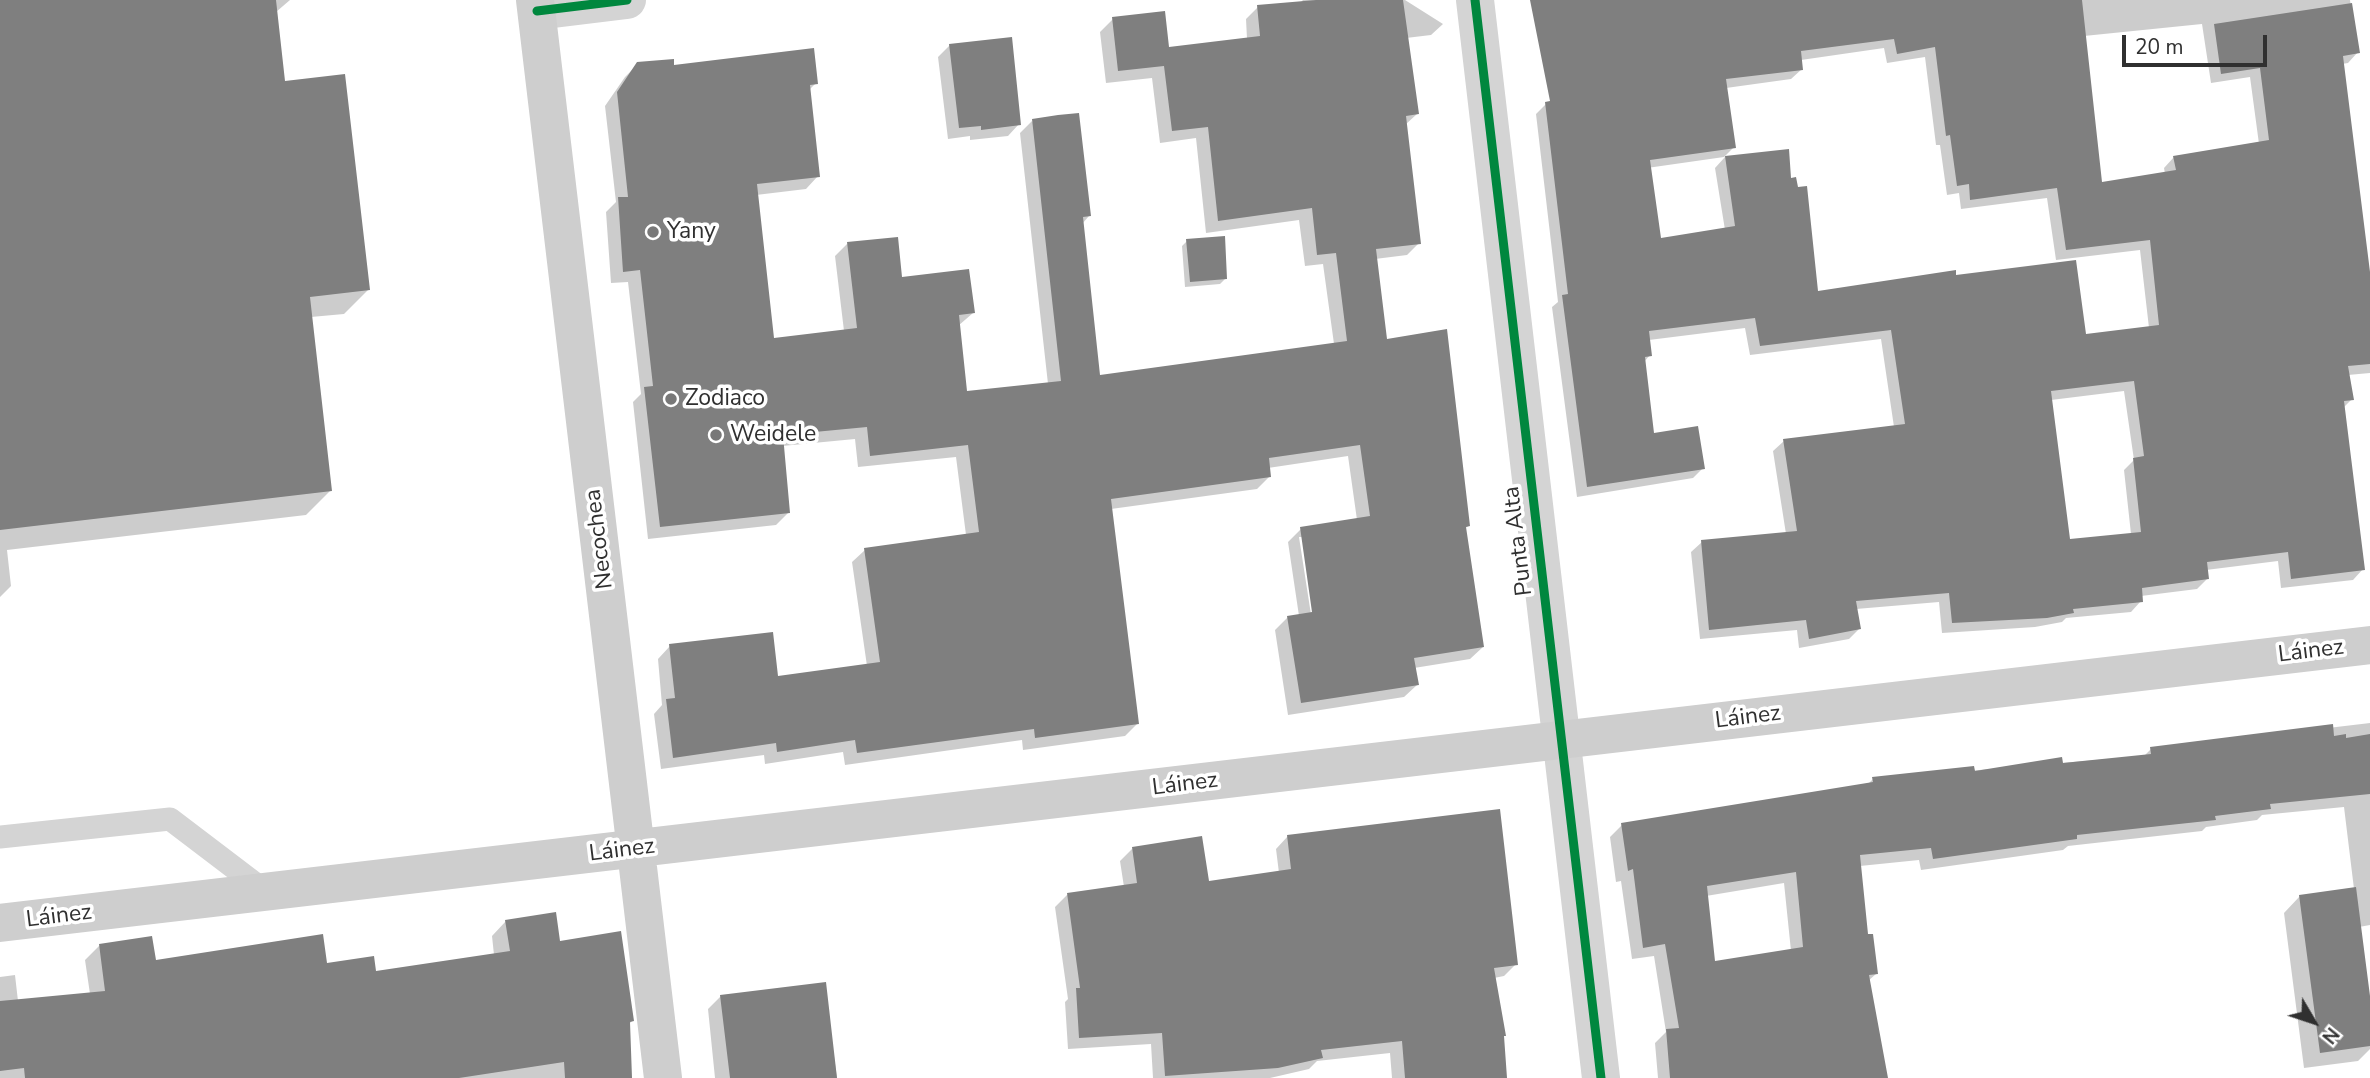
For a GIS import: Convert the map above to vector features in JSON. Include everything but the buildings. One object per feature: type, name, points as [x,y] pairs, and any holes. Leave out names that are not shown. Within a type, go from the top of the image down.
[{"type":"main road","name":"Necochea","points":[[536,5],[663,1078]]},
{"type":"main road","name":"Láinez","points":[[0,923],[2370,645]]},
{"type":"street","points":[[536,5],[627,0]]},
{"type":"street","name":"Punta Alta","points":[[1475,0],[1601,1078]]},
{"type":"lane","points":[[0,837],[170,819],[266,892]]},
{"type":"cycle path","points":[[537,11],[627,0]]},
{"type":"cycle path","points":[[1475,0],[1601,1078]]},
{"type":"place","name":"Yany","points":[[653,232]]},
{"type":"place","name":"Zodiaco","points":[[671,399]]},
{"type":"place","name":"Weidele","points":[[716,435]]}]
